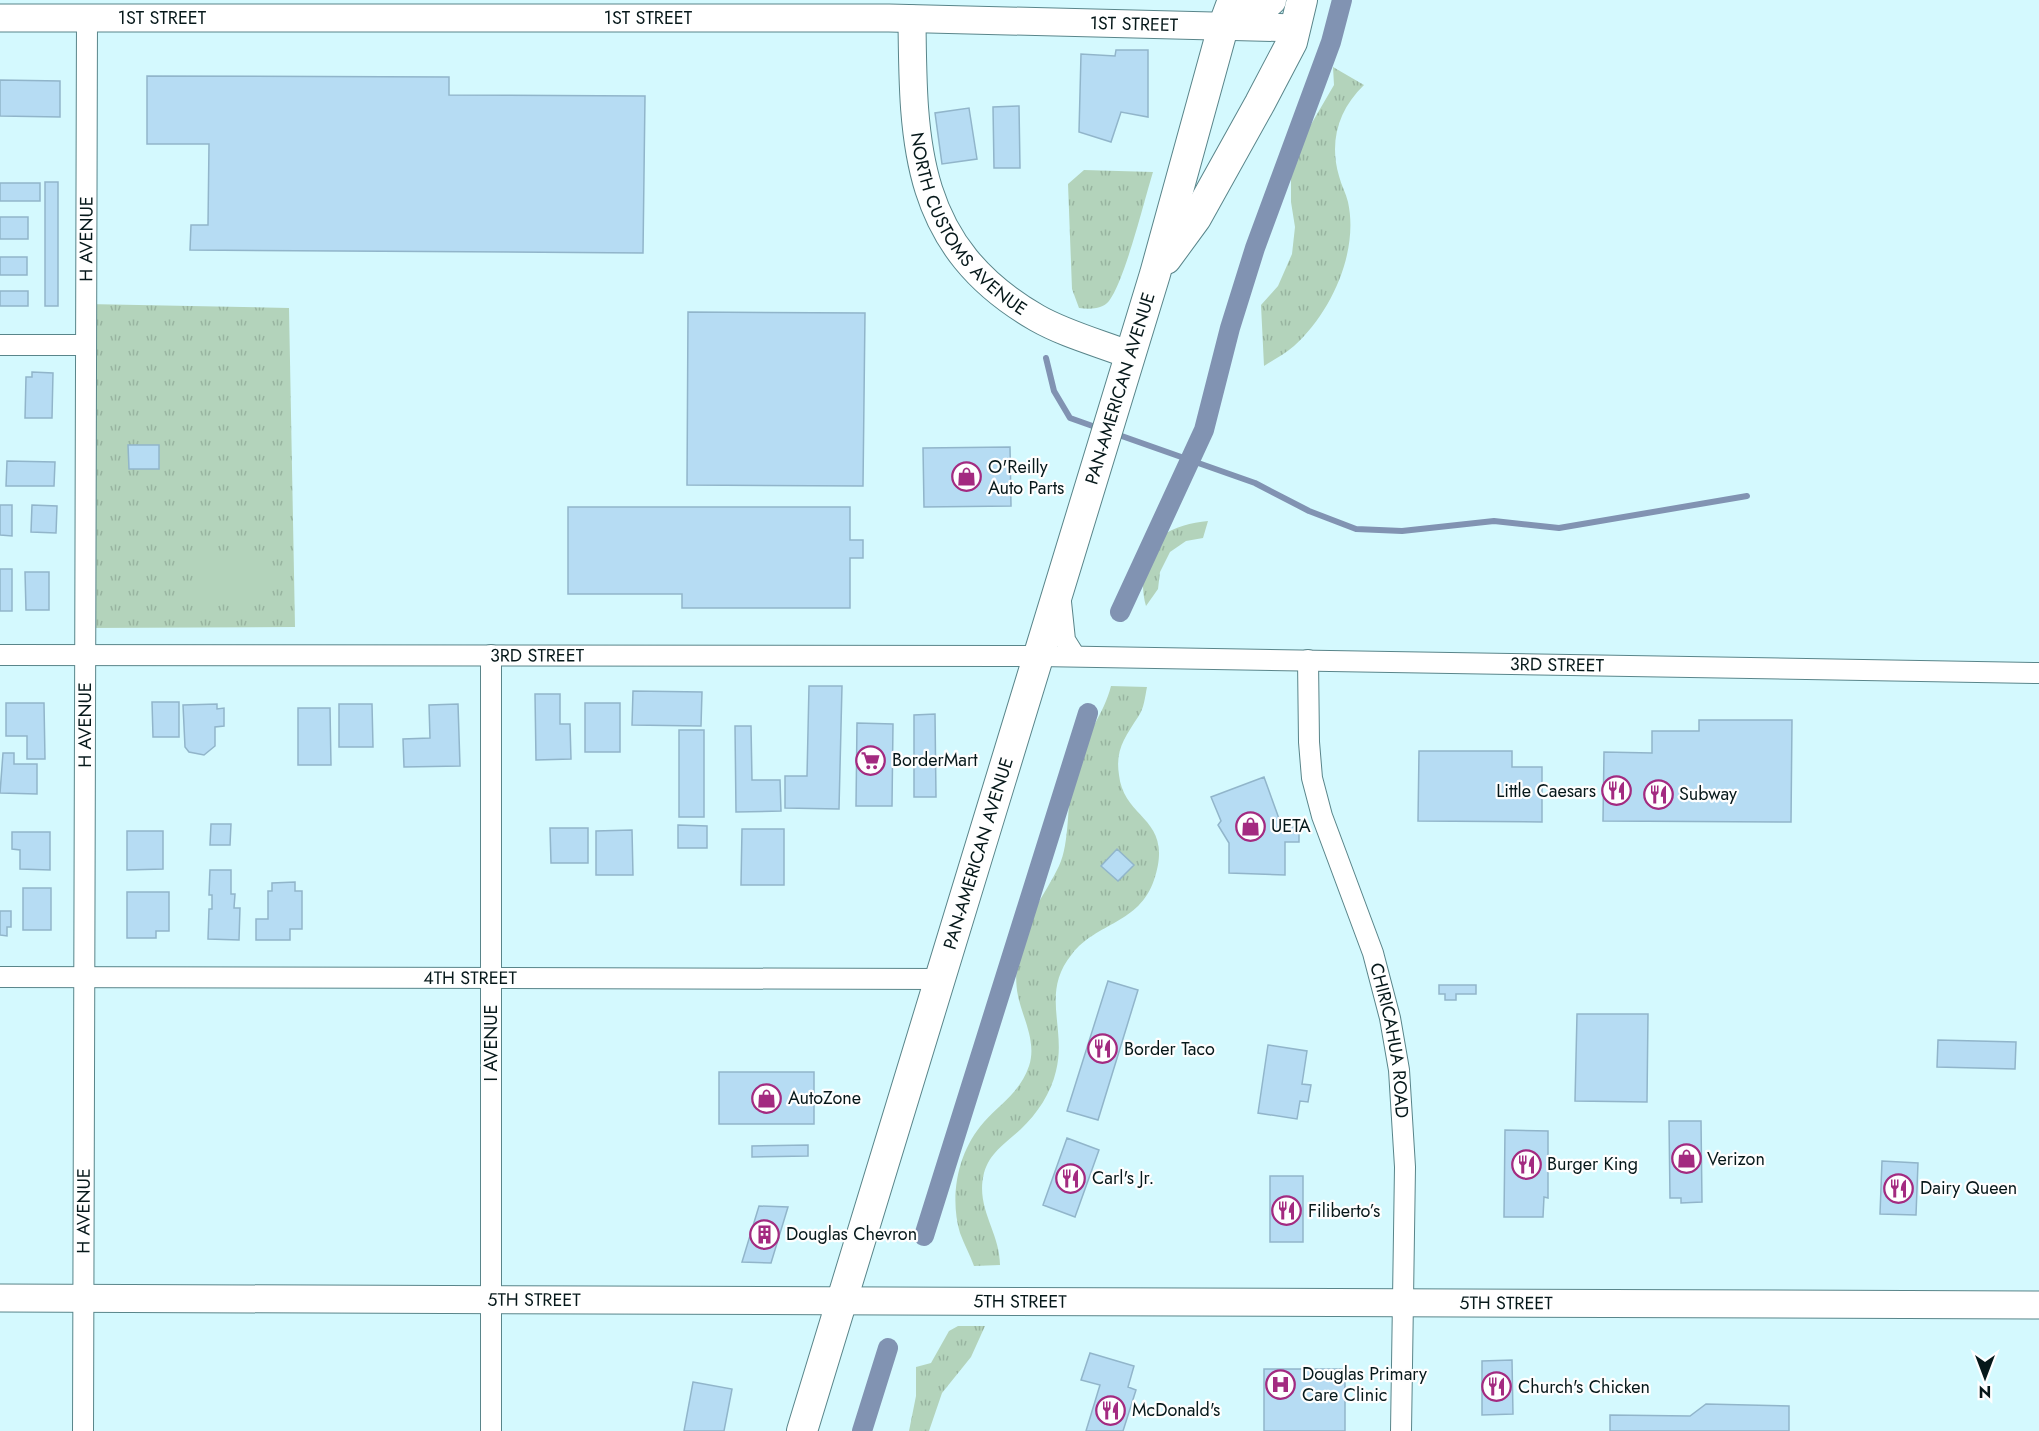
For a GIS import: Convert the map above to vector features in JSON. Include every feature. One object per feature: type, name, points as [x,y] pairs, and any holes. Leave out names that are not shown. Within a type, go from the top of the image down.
[{"type":"main road","points":[[1210,0],[1228,13],[1259,11],[1271,0]]},
{"type":"main road","name":"PAN-AMERICAN AVENUE","points":[[802,1431],[1155,274],[1228,13]]},
{"type":"main road","name":"PAN-AMERICAN AVENUE","points":[[1155,274],[1196,218],[1260,103],[1292,42],[1299,14]]},
{"type":"street","name":"1ST STREET","points":[[0,18],[897,12],[1299,14]]},
{"type":"street","name":"NORTH CUSTOMS AVENUE","points":[[897,12],[917,145],[930,200],[956,249],[989,286],[1047,322],[1130,355]]},
{"type":"street","name":"H AVENUE","points":[[83,1431],[87,18]]},
{"type":"street","points":[[0,345],[86,345]]},
{"type":"street","points":[[1061,578],[1061,618],[1065,640],[1075,656]]},
{"type":"street","name":"3RD STREET","points":[[0,655],[1075,656],[2039,673]]},
{"type":"street","name":"I AVENUE","points":[[491,655],[491,1431]]},
{"type":"street","name":"CHIRICAHUA ROAD","points":[[1308,660],[1312,778],[1322,816],[1373,952],[1390,1018],[1399,1070],[1405,1167],[1401,1431]]},
{"type":"street","name":"4TH STREET","points":[[0,977],[939,979]]},
{"type":"street","name":"5TH STREET","points":[[0,1298],[2039,1305]]},
{"type":"green space","points":[[1333,67],[1364,85],[1342,116],[1336,139],[1336,163],[1348,202],[1350,221],[1346,261],[1320,317],[1290,349],[1264,366],[1261,305],[1278,286],[1292,254],[1295,227],[1291,202],[1291,168],[1306,133],[1334,85]]},
{"type":"green space","points":[[1084,170],[1153,172],[1128,259],[1115,291],[1106,304],[1091,309],[1079,308],[1072,289],[1068,184]]},
{"type":"green space","points":[[86,304],[289,308],[295,627],[85,628]]},
{"type":"green space","points":[[1208,521],[1203,538],[1186,541],[1170,552],[1160,572],[1158,589],[1146,606],[1143,589],[1144,570],[1149,551],[1154,543],[1166,533],[1177,528]]},
{"type":"green space","points":[[193,558],[267,558],[267,600],[193,600]]},
{"type":"green space","points":[[1111,686],[1147,687],[1142,710],[1122,744],[1118,766],[1123,790],[1153,831],[1158,843],[1159,859],[1154,880],[1138,906],[1082,943],[1063,968],[1056,997],[1059,1055],[1051,1087],[1033,1117],[994,1154],[984,1173],[983,1198],[999,1253],[1000,1265],[974,1266],[960,1233],[957,1219],[955,1204],[958,1174],[975,1134],[1021,1083],[1029,1066],[1030,1039],[1016,985],[1019,951],[1031,917],[1063,857],[1070,787],[1075,764],[1103,709]]},
{"type":"green space","points":[[958,1326],[985,1326],[971,1357],[942,1393],[929,1431],[909,1431],[916,1396],[916,1367],[931,1363],[949,1331]]},
{"type":"building","points":[[1116,50],[1148,50],[1148,117],[1121,112],[1111,142],[1079,132],[1081,54],[1115,56]]},
{"type":"building","points":[[147,76],[449,77],[449,95],[645,96],[643,253],[190,250],[191,225],[208,225],[209,144],[147,144]]},
{"type":"building","points":[[0,80],[60,81],[60,117],[0,116]]},
{"type":"building","points":[[1019,106],[1020,168],[994,168],[993,107]]},
{"type":"building","points":[[969,108],[977,159],[942,164],[935,113]]},
{"type":"building","points":[[45,182],[58,182],[58,306],[45,306]]},
{"type":"building","points":[[0,183],[40,183],[40,201],[0,201]]},
{"type":"building","points":[[0,217],[28,217],[28,239],[0,239]]},
{"type":"building","points":[[0,257],[27,257],[27,275],[0,275]]},
{"type":"building","points":[[0,291],[28,291],[28,306],[0,306]]},
{"type":"building","points":[[688,312],[865,313],[863,486],[687,485]]},
{"type":"building","points":[[32,372],[53,373],[52,418],[25,418],[26,377],[32,377]]},
{"type":"building","points":[[128,445],[159,445],[159,469],[129,469]]},
{"type":"building","name":"O'Reilly Auto Parts","points":[[1010,447],[1011,506],[924,507],[923,448]]},
{"type":"building","points":[[7,461],[55,462],[54,486],[6,486]]},
{"type":"building","points":[[0,505],[12,505],[12,536],[0,535]]},
{"type":"building","points":[[32,505],[57,506],[56,533],[31,532]]},
{"type":"building","points":[[568,507],[850,507],[850,540],[863,540],[863,558],[850,558],[850,608],[682,608],[682,594],[568,594]]},
{"type":"building","points":[[0,569],[12,569],[12,611],[0,611]]},
{"type":"building","points":[[25,572],[49,572],[49,610],[26,610]]},
{"type":"building","points":[[809,686],[842,686],[839,809],[785,808],[785,776],[807,776]]},
{"type":"building","points":[[633,691],[702,692],[701,726],[632,725]]},
{"type":"building","points":[[535,694],[560,694],[560,724],[570,724],[571,759],[536,760]]},
{"type":"building","points":[[152,702],[179,702],[179,737],[153,737]]},
{"type":"building","points":[[6,703],[44,703],[45,759],[27,759],[27,736],[6,736]]},
{"type":"building","points":[[585,703],[620,703],[620,752],[585,752]]},
{"type":"building","points":[[217,704],[217,709],[224,708],[224,726],[215,727],[215,746],[204,755],[189,752],[185,747],[183,705]]},
{"type":"building","points":[[339,704],[372,704],[373,747],[339,747]]},
{"type":"building","points":[[458,704],[460,766],[404,767],[403,739],[430,738],[429,705]]},
{"type":"building","points":[[298,708],[330,708],[331,765],[298,765]]},
{"type":"building","points":[[935,714],[936,797],[914,797],[914,715]]},
{"type":"building","points":[[1699,720],[1792,720],[1791,822],[1603,821],[1604,752],[1652,753],[1652,731],[1699,731]]},
{"type":"building","points":[[857,723],[893,724],[892,806],[856,806]]},
{"type":"building","points":[[735,726],[751,726],[752,780],[780,780],[781,811],[736,812]]},
{"type":"building","points":[[679,730],[704,730],[704,817],[679,817]]},
{"type":"building","points":[[1419,751],[1512,751],[1512,767],[1542,767],[1542,822],[1418,821]]},
{"type":"building","points":[[3,753],[14,753],[14,764],[37,764],[37,794],[0,793]]},
{"type":"building","name":"UETA","points":[[1264,777],[1282,827],[1299,827],[1299,842],[1285,842],[1285,875],[1229,873],[1229,843],[1218,825],[1221,821],[1211,797]]},
{"type":"building","points":[[211,824],[231,824],[230,845],[210,845]]},
{"type":"building","points":[[678,825],[707,826],[707,848],[678,848]]},
{"type":"building","points":[[550,828],[588,828],[588,863],[551,863]]},
{"type":"building","points":[[742,829],[784,829],[784,885],[741,885]]},
{"type":"building","points":[[632,830],[633,875],[596,875],[596,831]]},
{"type":"building","points":[[127,831],[163,831],[163,869],[127,870]]},
{"type":"building","points":[[12,832],[50,832],[50,870],[20,869],[20,850],[12,849]]},
{"type":"building","points":[[1117,849],[1134,865],[1118,881],[1101,866]]},
{"type":"building","points":[[210,870],[231,870],[231,894],[235,894],[234,908],[240,908],[239,940],[208,939],[209,909],[212,909],[212,895],[209,895]]},
{"type":"building","points":[[295,882],[295,891],[302,891],[302,929],[290,929],[290,940],[256,940],[256,919],[268,919],[268,891],[272,891],[272,883]]},
{"type":"building","points":[[23,888],[51,888],[51,930],[23,930]]},
{"type":"building","points":[[127,892],[169,892],[169,931],[156,931],[156,938],[127,938]]},
{"type":"building","points":[[0,911],[11,911],[11,927],[7,927],[7,936],[0,935]]},
{"type":"building","points":[[1108,981],[1138,990],[1098,1120],[1067,1111]]},
{"type":"building","points":[[1439,985],[1476,985],[1476,994],[1456,994],[1456,1000],[1445,1000],[1445,994],[1439,994]]},
{"type":"building","points":[[1577,1014],[1648,1014],[1647,1102],[1575,1101]]},
{"type":"building","points":[[1938,1040],[2016,1042],[2015,1069],[1937,1067]]},
{"type":"building","points":[[1268,1045],[1307,1051],[1302,1084],[1311,1085],[1308,1102],[1300,1101],[1297,1119],[1258,1113]]},
{"type":"building","name":"AutoZone","points":[[719,1072],[814,1072],[814,1124],[719,1124]]},
{"type":"building","name":"Verizon","points":[[1669,1121],[1701,1121],[1702,1202],[1681,1203],[1681,1198],[1670,1198]]},
{"type":"building","name":"Burger King","points":[[1505,1130],[1548,1131],[1548,1198],[1544,1197],[1543,1217],[1504,1217]]},
{"type":"building","name":"Carl's Jr.","points":[[1067,1138],[1099,1150],[1075,1217],[1043,1205]]},
{"type":"building","points":[[808,1145],[808,1156],[752,1157],[752,1146]]},
{"type":"building","name":"Dairy Queen","points":[[1882,1161],[1918,1163],[1916,1215],[1880,1214]]},
{"type":"building","points":[[1270,1176],[1303,1176],[1303,1242],[1270,1242]]},
{"type":"building","name":"Douglas Chevron","points":[[759,1206],[788,1207],[771,1263],[742,1262]]},
{"type":"building","name":"McDonald's","points":[[1090,1353],[1134,1366],[1128,1387],[1136,1390],[1123,1431],[1086,1431],[1100,1385],[1081,1380]]},
{"type":"building","name":"Church's Chicken","points":[[1512,1360],[1513,1414],[1482,1415],[1482,1361]]},
{"type":"building","points":[[1264,1369],[1345,1369],[1345,1431],[1264,1431]]},
{"type":"building","points":[[693,1382],[732,1389],[724,1431],[684,1431]]},
{"type":"building","points":[[1706,1404],[1789,1406],[1789,1431],[1610,1431],[1610,1415],[1690,1416]]},
{"type":"waterway","points":[[1120,612],[1204,430],[1230,328],[1255,248],[1331,42],[1342,0]]},
{"type":"waterway","points":[[1046,358],[1054,391],[1070,418],[1101,429]]},
{"type":"waterway","points":[[1116,434],[1255,483],[1309,511],[1356,529],[1402,531],[1494,521],[1559,528],[1747,496]]},
{"type":"waterway","points":[[924,1236],[1088,713]]},
{"type":"waterway","points":[[862,1431],[888,1348]]},
{"type":"place","name":"O'Reilly Auto Parts","points":[[967,477]]},
{"type":"place","name":"BorderMart","points":[[871,760]]},
{"type":"place","name":"Little Caesars","points":[[1617,791]]},
{"type":"place","name":"Subway","points":[[1658,794]]},
{"type":"place","name":"UETA","points":[[1250,826]]},
{"type":"place","name":"Border Taco","points":[[1103,1049]]},
{"type":"place","name":"AutoZone","points":[[767,1098]]},
{"type":"place","name":"Verizon","points":[[1686,1159]]},
{"type":"place","name":"Burger King","points":[[1526,1164]]},
{"type":"place","name":"Carl's Jr.","points":[[1071,1178]]},
{"type":"place","name":"Dairy Queen","points":[[1899,1188]]},
{"type":"place","name":"Filiberto’s","points":[[1287,1211]]},
{"type":"place","name":"Douglas Chevron","points":[[765,1234]]},
{"type":"place","name":"Douglas Primary Care Clinic","points":[[1281,1384]]},
{"type":"place","name":"Church's Chicken","points":[[1497,1387]]},
{"type":"place","name":"McDonald's","points":[[1111,1410]]}]
